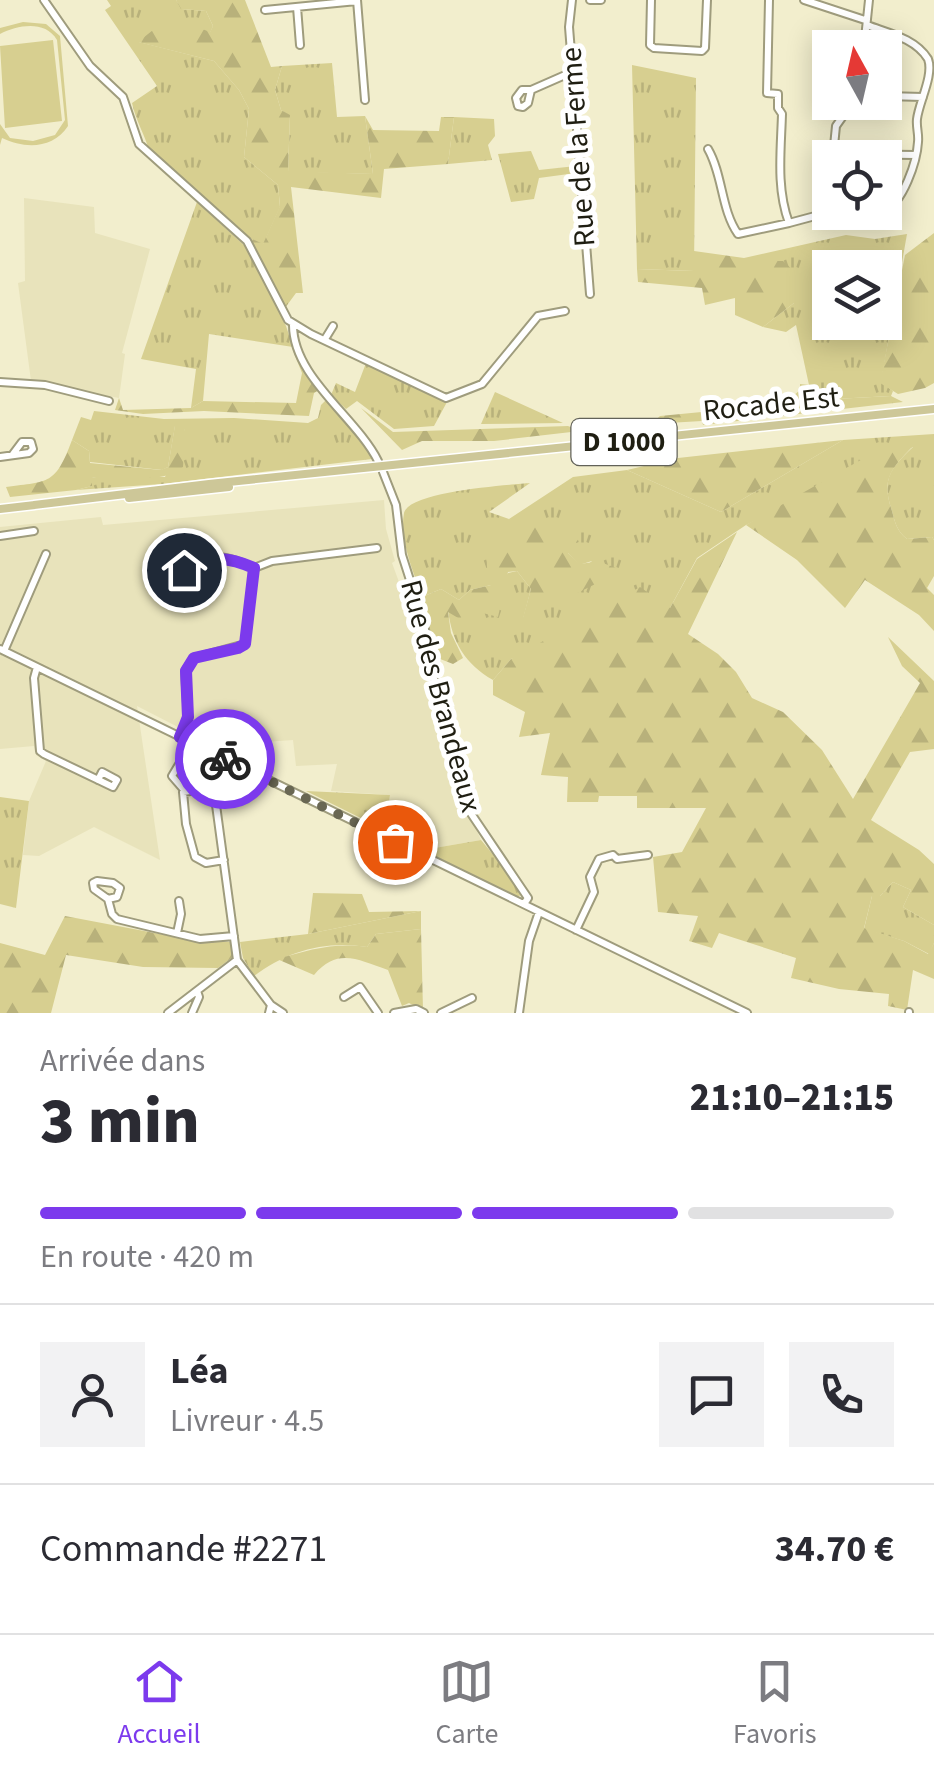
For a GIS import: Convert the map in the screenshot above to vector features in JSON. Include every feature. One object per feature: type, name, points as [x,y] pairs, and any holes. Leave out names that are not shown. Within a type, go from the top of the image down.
[{"type":"main road","name":"Rocade Est","points":[[0,509],[934,409]]},
{"type":"street","points":[[44,0],[90,66],[123,98],[139,144],[247,241],[268,286],[293,324],[296,346],[320,386],[367,439],[378,461]]},
{"type":"street","name":"Rue de la Ferme","points":[[572,0],[569,27],[590,294]]},
{"type":"street","points":[[590,0],[601,0]]},
{"type":"street","points":[[651,0],[650,45],[702,51],[707,0]]},
{"type":"street","points":[[769,0],[767,93],[778,94],[782,114],[780,192],[789,223]]},
{"type":"street","points":[[804,0],[904,37],[928,58],[931,69],[916,121],[916,154],[902,189]]},
{"type":"street","points":[[865,30],[868,0]]},
{"type":"street","points":[[265,10],[357,1],[365,100]]},
{"type":"street","points":[[297,7],[300,45]]},
{"type":"street","points":[[531,90],[572,72]]},
{"type":"street","points":[[902,96],[923,97]]},
{"type":"street","points":[[708,150],[738,234],[812,217]]},
{"type":"street","points":[[902,154],[916,154]]},
{"type":"street","points":[[293,324],[439,397],[452,397],[482,384],[538,316],[565,311]]},
{"type":"street","points":[[326,339],[334,326]]},
{"type":"street","points":[[0,382],[45,385],[108,400]]},
{"type":"street","points":[[0,457],[14,454]]},
{"type":"street","name":"Rue des Brandeaux","points":[[383,472],[396,505],[402,555],[422,613],[440,717],[470,812],[485,838],[522,884],[528,898],[524,905]]},
{"type":"street","points":[[0,536],[34,531]]},
{"type":"street","points":[[175,570],[212,558],[224,557],[254,568],[272,561],[377,548]]},
{"type":"street","points":[[46,554],[2,650],[747,1013]]},
{"type":"street","points":[[180,737],[188,717],[188,664],[194,658],[245,644],[254,568]]},
{"type":"street","points":[[37,667],[34,678],[40,751],[98,780]]},
{"type":"street","points":[[214,754],[211,768],[237,960],[270,1009],[283,1013]]},
{"type":"street","points":[[181,762],[172,776],[185,791],[186,824],[194,854],[204,862],[224,860]]},
{"type":"street","points":[[185,791],[214,788]]},
{"type":"street","points":[[576,930],[594,892],[590,877],[598,859],[648,855]]},
{"type":"street","points":[[108,900],[117,919],[200,939],[234,936]]},
{"type":"street","points":[[177,933],[179,901]]},
{"type":"street","points":[[519,1013],[529,940],[539,912]]},
{"type":"street","points":[[168,1013],[237,960]]},
{"type":"street","points":[[344,998],[360,987],[378,1013]]},
{"type":"street","points":[[195,1012],[197,991]]},
{"type":"street","points":[[441,1013],[472,998]]},
{"type":"street","points":[[394,1013],[416,1009],[424,1013]]},
{"type":"shaded area","points":[[24,198],[94,207],[95,233],[150,249],[122,353],[125,354],[119,398],[31,381],[18,283],[25,281]]},
{"type":"shaded area","points":[[384,500],[386,529],[395,561],[392,563],[420,639],[457,787],[481,840],[423,850],[385,830],[390,795],[331,791],[337,764],[296,766],[293,740],[252,743],[250,764],[137,706],[160,860],[94,827],[39,856],[23,855],[29,801],[46,761],[36,755],[34,746],[0,749],[0,527],[101,517],[103,525]]},
{"type":"green space","points":[[107,0],[176,0],[182,9],[206,11],[213,26],[210,33],[175,34],[139,42],[214,61],[239,90],[249,109],[244,157],[278,185],[280,207],[263,245],[248,237],[149,150],[132,103],[157,86],[105,10],[111,6]]},
{"type":"green space","points":[[176,0],[245,0],[271,67],[282,66],[275,90],[281,110],[290,115],[288,171],[373,174],[365,116],[373,130],[439,131],[441,117],[454,117],[448,164],[384,169],[381,198],[291,187],[303,293],[296,293],[285,308],[248,237],[263,244],[280,206],[278,185],[244,157],[249,109],[239,90],[214,61],[138,42],[153,30],[175,34],[181,21],[210,32],[213,26],[206,11],[181,9]]},
{"type":"green space","points":[[23,22],[46,24],[60,36],[68,126],[47,143],[20,144],[2,138],[0,145],[0,124],[10,138],[33,141],[55,135],[65,120],[57,40],[46,29],[31,26],[0,34],[0,28]]},
{"type":"green space","points":[[53,40],[62,121],[5,128],[0,46]]},
{"type":"green space","points":[[332,63],[337,117],[365,116],[373,174],[288,172],[290,116],[281,110],[275,90],[282,66]]},
{"type":"green space","points":[[632,65],[696,78],[694,271],[637,269]]},
{"type":"green space","points":[[454,117],[494,119],[495,136],[488,145],[492,160],[448,164]]},
{"type":"green space","points":[[531,151],[539,170],[576,166],[576,173],[539,178],[534,199],[511,202],[498,154]]},
{"type":"green space","points":[[197,202],[246,247],[293,347],[209,334],[203,401],[191,408],[196,369],[141,359]]},
{"type":"green space","points":[[934,233],[934,383],[898,394],[880,383],[888,340],[902,340],[905,255]]},
{"type":"green space","points":[[907,234],[902,262],[902,250],[812,250],[812,340],[888,340],[881,382],[893,391],[891,396],[816,400],[807,390],[800,390],[800,384],[809,385],[796,325],[786,332],[763,327],[794,303],[744,272],[744,258],[846,235],[875,239]]},
{"type":"green space","points":[[694,251],[744,258],[745,272],[764,261],[783,261],[797,274],[794,303],[763,327],[735,315],[735,298],[705,305],[702,288],[638,282],[637,269],[693,271]]},
{"type":"green space","points":[[293,351],[319,390],[314,393],[309,416],[204,411],[143,414],[115,410],[119,398],[123,410],[191,408],[203,401],[296,403],[302,373]]},
{"type":"green space","points":[[366,363],[447,402],[434,426],[394,429],[357,401],[346,409],[331,395],[336,383],[355,392]]},
{"type":"green space","points":[[800,390],[807,390],[816,400],[891,396],[903,402],[703,425],[702,421],[651,424],[660,416],[784,404]]},
{"type":"green space","points":[[495,392],[563,423],[481,424]]},
{"type":"green space","points":[[326,400],[363,440],[372,459],[76,490],[92,486],[92,478],[104,475],[165,477],[185,429],[175,426],[168,467],[162,470],[90,462],[89,451],[72,440],[81,417],[91,420],[94,411],[164,419],[308,423],[318,418]]},
{"type":"green space","points":[[361,408],[393,432],[568,426],[580,431],[494,441],[422,441],[402,450]]},
{"type":"green space","points":[[175,425],[185,428],[183,467],[173,473],[150,478],[103,476],[92,478],[92,486],[76,490],[10,497],[6,487],[42,481],[55,473],[72,440],[89,451],[90,463],[161,470],[168,467]]},
{"type":"green space","points":[[934,434],[934,540],[907,539],[897,526],[889,500],[890,475],[913,447],[746,525],[697,558],[670,608],[511,659],[493,680],[462,651],[448,610],[479,612],[508,573],[517,571],[531,589],[523,619],[592,561],[579,565],[568,553],[509,519],[573,477],[627,470],[721,512],[843,440]]},
{"type":"green space","points":[[903,436],[913,446],[890,475],[889,500],[895,523],[907,539],[934,540],[934,576],[927,588],[934,595],[934,631],[919,615],[865,580],[845,608],[797,560],[746,525]]},
{"type":"green space","points":[[843,440],[721,512],[627,470],[678,458]]},
{"type":"green space","points":[[530,483],[489,512],[509,519],[491,585],[470,590],[459,600],[441,589],[422,597],[404,534],[404,513],[410,505],[441,494]]},
{"type":"green space","points":[[509,519],[575,527],[580,537],[568,553],[579,564],[601,563],[621,571],[522,621],[531,589],[517,571],[508,572],[498,617],[479,612],[476,623],[470,625],[448,612],[451,633],[463,658],[453,664],[435,657],[422,597],[441,589],[459,600],[470,590],[491,585],[488,549]]},
{"type":"green space","points":[[737,532],[688,634],[736,672],[752,698],[783,712],[822,750],[853,799],[920,683],[902,666],[888,637],[934,681],[934,749],[910,752],[871,820],[934,864],[934,925],[903,907],[911,890],[893,882],[880,896],[872,896],[864,928],[904,941],[928,954],[934,943],[934,979],[913,970],[907,1010],[888,1006],[889,994],[839,989],[791,978],[796,958],[719,933],[712,948],[689,941],[698,916],[658,912],[653,857],[682,852],[706,808],[637,808],[637,796],[599,796],[598,802],[567,802],[568,777],[541,775],[550,733],[519,737],[525,712],[493,695],[493,680],[511,659],[640,587],[670,608],[697,559]]},
{"type":"green space","points":[[306,791],[390,795],[385,830]]},
{"type":"green space","points":[[0,797],[29,801],[16,908],[0,904]]},
{"type":"green space","points":[[481,840],[519,886],[521,895],[517,897],[423,850]]},
{"type":"green space","points":[[893,882],[911,890],[903,907],[934,925],[934,943],[929,954],[904,941],[864,929],[872,896],[880,896]]},
{"type":"green space","points":[[313,893],[362,894],[369,912],[421,911],[308,934]]},
{"type":"green space","points":[[421,911],[421,929],[376,934],[367,947],[337,945],[308,950],[280,960],[254,976],[243,958],[240,942],[308,934]]},
{"type":"green space","points":[[65,916],[181,938],[231,942],[233,957],[218,968],[143,967],[66,955],[51,1013],[0,1013],[0,943],[45,955]]},
{"type":"green space","points":[[421,929],[423,1010],[409,1003],[402,1006],[388,970],[340,958],[314,975],[277,959],[333,946],[367,947],[376,934]]},
{"type":"way so far","points":[[225,759],[395,842]]},
{"type":"route","points":[[184,570],[204,560],[224,557],[254,568],[245,644],[194,658],[186,671],[188,717],[180,737],[225,759]]}]
